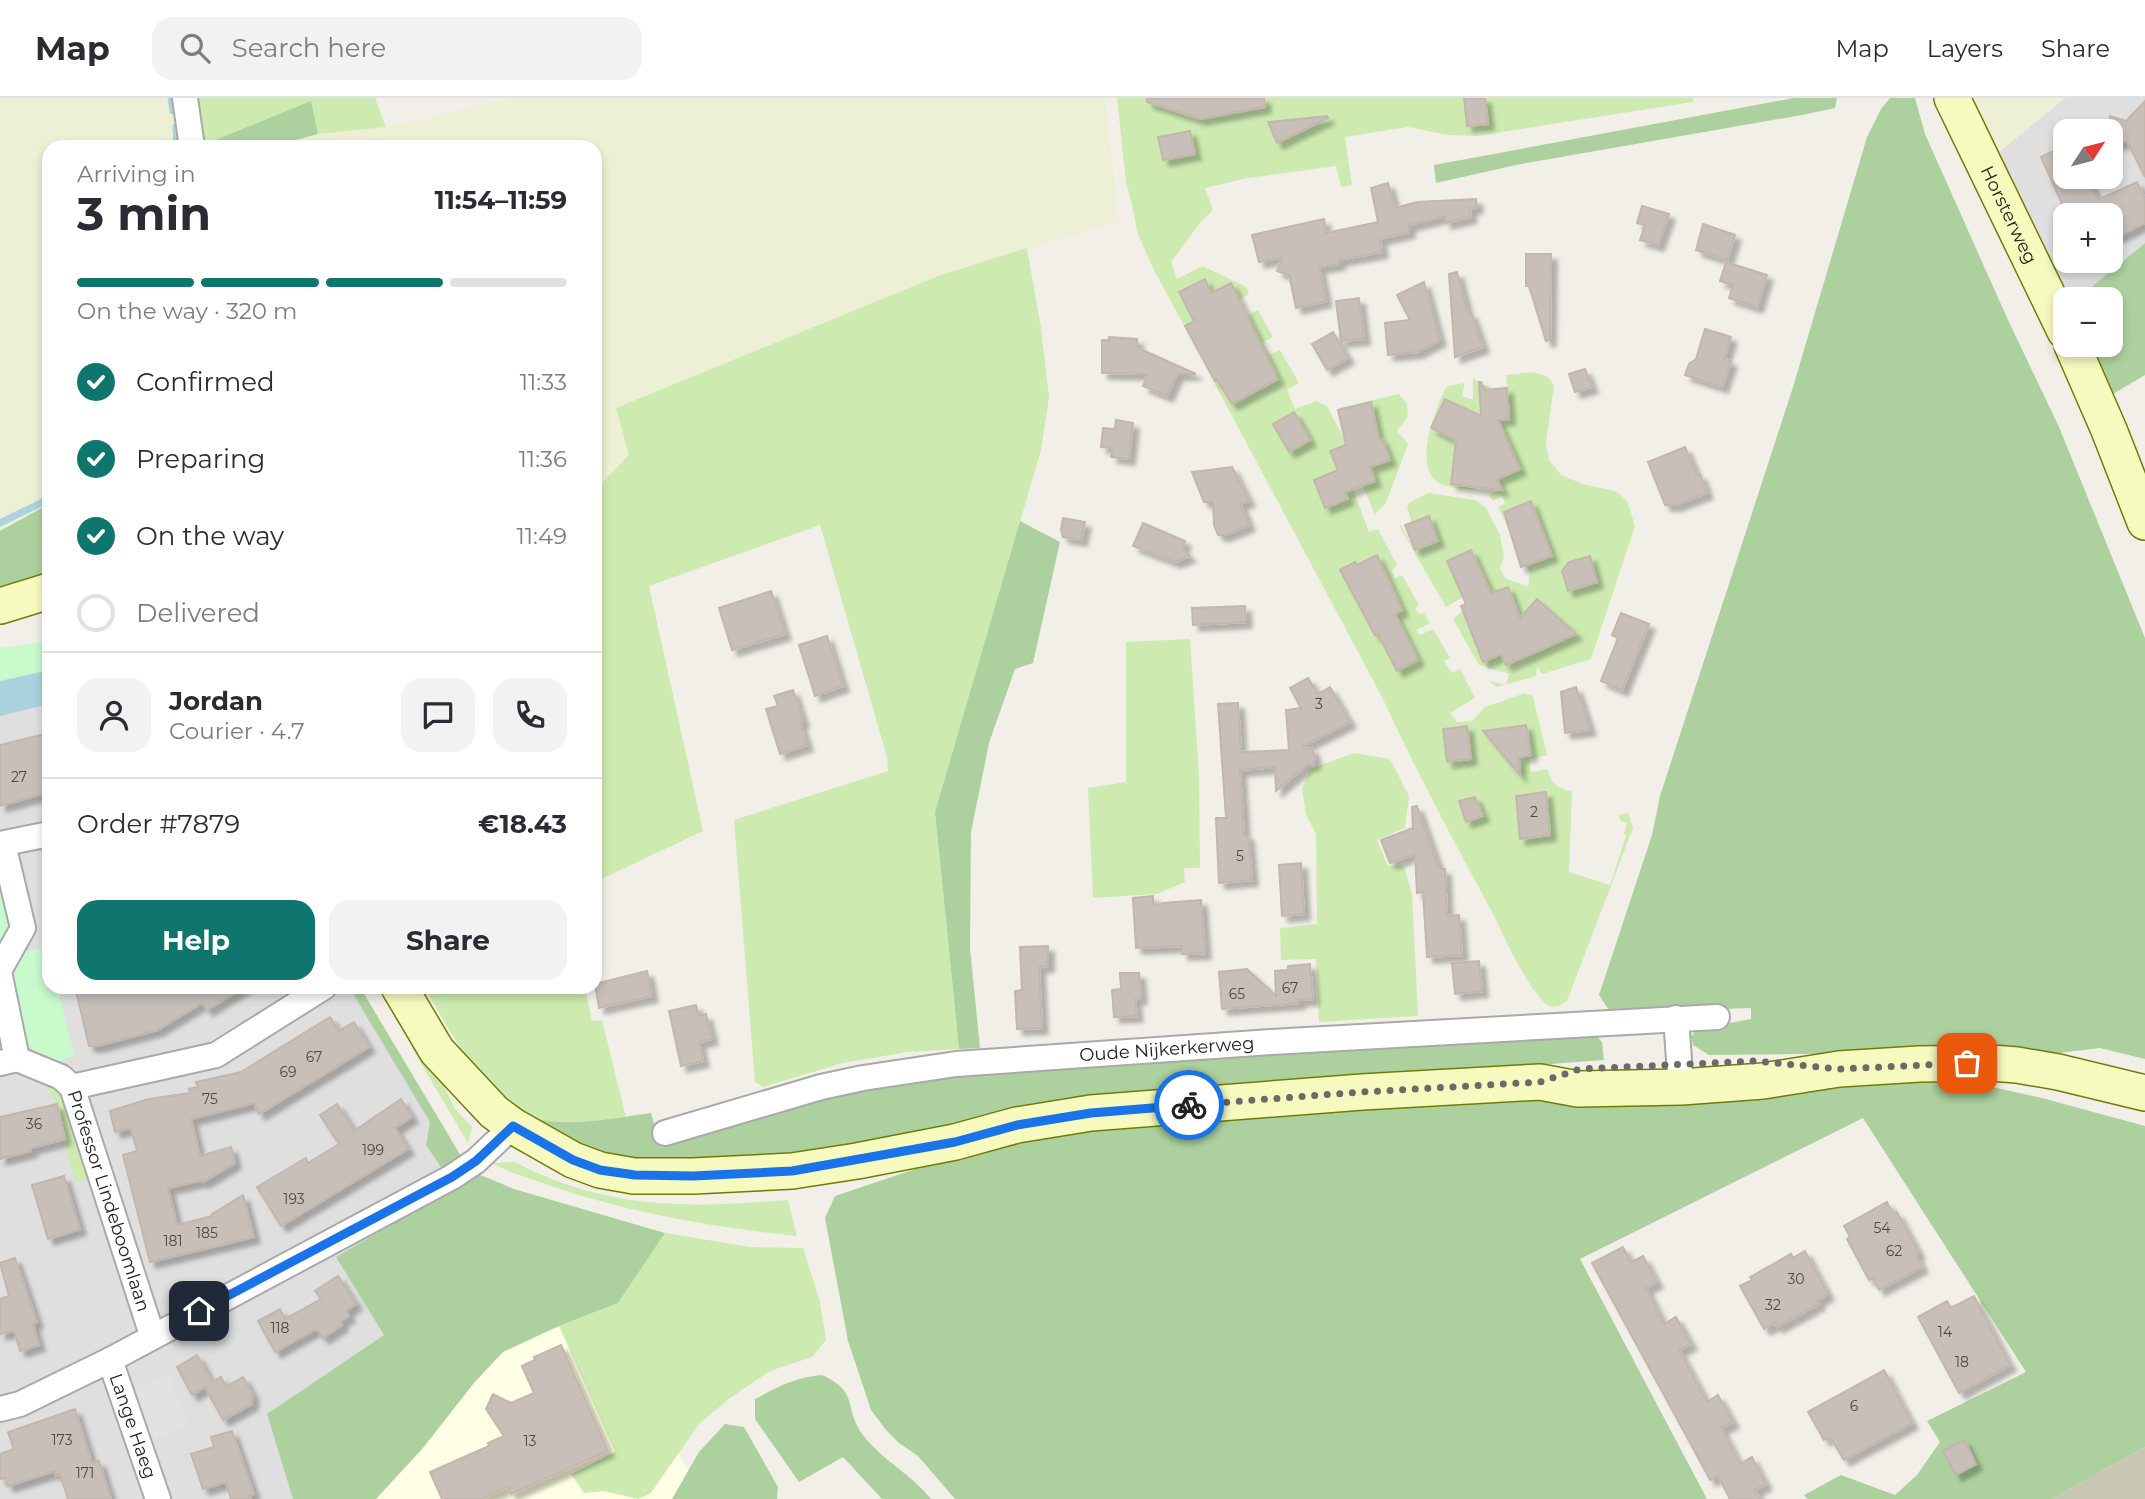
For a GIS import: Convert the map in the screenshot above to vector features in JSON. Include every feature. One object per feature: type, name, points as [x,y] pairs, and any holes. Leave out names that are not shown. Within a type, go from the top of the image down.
[{"type":"street","points":[[185,98],[191,140]]},
{"type":"street","name":"Horsterweg","points":[[1952,98],[2053,306]]},
{"type":"street","points":[[2077,357],[2145,522]]},
{"type":"street","points":[[0,608],[42,593]]},
{"type":"street","points":[[0,608],[42,607]]},
{"type":"street","points":[[0,969],[23,928],[2,844],[42,835]]},
{"type":"street","points":[[0,976],[9,1061],[61,1077],[72,1087]]},
{"type":"street","name":"Professor Lindeboomlaan","points":[[152,1335],[72,1087],[216,1055],[313,994]]},
{"type":"street","points":[[403,994],[437,1051],[479,1098],[506,1134],[600,1170],[635,1175],[693,1176],[792,1171],[955,1142],[1017,1125],[1091,1113],[1362,1092],[1540,1082],[1578,1089],[1680,1076],[1763,1082],[1839,1069],[1919,1064],[2017,1065],[2145,1093]]},
{"type":"street","name":"Oude Nijkerkerweg","points":[[665,1133],[821,1087],[956,1064],[1243,1044],[1717,1017]]},
{"type":"street","points":[[1676,1018],[1680,1076]]},
{"type":"street","name":"Lange Haeg","points":[[158,1499],[110,1360],[152,1335],[452,1177],[476,1161],[506,1134]]},
{"type":"street","points":[[0,1409],[20,1404],[110,1360]]},
{"type":"shaded area","points":[[0,98],[175,98],[180,140],[42,140],[42,508],[0,531]]},
{"type":"shaded area","points":[[514,98],[1105,98],[1119,221],[938,276],[616,408],[629,455],[602,483],[602,140],[296,140],[318,134],[386,127]]},
{"type":"shaded area","points":[[1970,98],[2065,98],[1989,160]]},
{"type":"shaded area","points":[[2065,98],[2145,98],[2145,243],[2123,261],[2123,203],[2053,203],[2053,273],[2109,273],[2092,287],[2058,287],[1989,160]]},
{"type":"shaded area","points":[[42,683],[42,994],[355,994],[473,1189],[328,1499],[0,1499],[0,693]]},
{"type":"shaded area","points":[[585,1293],[705,1499],[332,1499],[388,1384]]},
{"type":"shaded area","points":[[169,1375],[189,1427],[154,1440],[135,1387]]},
{"type":"shaded area","points":[[2145,1447],[2145,1499],[2052,1499]]},
{"type":"green space","points":[[196,98],[375,98],[386,127],[318,134],[310,102],[215,140],[202,140]]},
{"type":"green space","points":[[1117,98],[1693,98],[1693,102],[1477,136],[1448,135],[1408,127],[1345,137],[1352,185],[1341,187],[1336,166],[1248,178],[1205,188],[1213,210],[1171,262],[1177,279],[1203,266],[1246,287],[1249,294],[1212,315],[1221,329],[1258,310],[1273,337],[1262,343],[1269,355],[1280,350],[1299,383],[1287,390],[1295,409],[1317,401],[1327,406],[1347,445],[1354,443],[1339,408],[1399,394],[1407,404],[1408,416],[1397,431],[1408,444],[1386,503],[1375,514],[1357,473],[1348,475],[1369,532],[1378,529],[1397,565],[1392,571],[1395,578],[1402,575],[1419,605],[1415,608],[1419,614],[1424,613],[1430,623],[1416,630],[1420,635],[1433,629],[1450,658],[1444,661],[1452,673],[1460,669],[1475,698],[1450,713],[1457,722],[1472,721],[1485,707],[1525,693],[1533,696],[1547,755],[1529,759],[1531,772],[1548,769],[1556,784],[1572,792],[1569,872],[1610,885],[1626,836],[1624,834],[1627,823],[1621,821],[1618,815],[1628,813],[1633,828],[1567,1001],[1561,1005],[1553,1007],[1547,1004],[1521,969],[1382,697],[1152,266],[1137,232],[1126,183]]},
{"type":"green space","points":[[1794,98],[1837,98],[1835,108],[1802,115],[1516,165],[1436,183],[1434,165]]},
{"type":"green space","points":[[1890,98],[1915,98],[1925,134],[2059,427],[2145,638],[2145,1059],[2100,1048],[2043,1055],[1709,1055],[1693,1045],[1691,1036],[1698,1029],[1751,1019],[1751,1008],[1611,1013],[1599,995],[1652,835],[1660,796],[1793,387],[1867,137],[1881,109]]},
{"type":"green space","points":[[311,101],[318,134],[296,140],[215,140]]},
{"type":"green space","points":[[2145,243],[2145,375],[2108,397],[2090,357],[2123,357],[2123,287],[2092,287],[2109,273],[2123,273],[2123,261]]},
{"type":"green space","points":[[1027,248],[1041,328],[1049,398],[1041,450],[935,812],[959,1049],[907,1052],[843,1063],[763,1087],[755,1082],[734,820],[888,771],[887,757],[820,525],[649,586],[703,831],[602,879],[602,483],[629,455],[616,408],[938,276]]},
{"type":"green space","points":[[1533,372],[1548,377],[1554,385],[1546,443],[1549,460],[1561,475],[1583,484],[1614,491],[1622,496],[1628,503],[1635,526],[1591,659],[1542,674],[1537,667],[1536,676],[1506,684],[1509,674],[1479,665],[1453,619],[1468,606],[1462,598],[1446,607],[1399,526],[1401,525],[1411,544],[1418,542],[1407,507],[1410,502],[1428,493],[1476,500],[1486,508],[1500,535],[1504,557],[1500,568],[1505,578],[1528,587],[1530,572],[1498,507],[1505,503],[1502,496],[1493,501],[1489,495],[1499,490],[1470,464],[1473,490],[1439,483],[1429,472],[1427,448],[1437,407],[1447,386],[1465,383],[1462,396],[1473,400],[1473,378],[1490,388],[1507,386],[1506,375]]},
{"type":"green space","points":[[42,508],[42,588],[0,597],[0,531]]},
{"type":"green space","points":[[1020,521],[1060,542],[1033,663],[1015,669],[989,743],[971,832],[970,948],[980,1048],[959,1049],[935,812]]},
{"type":"green space","points":[[1190,639],[1199,776],[1200,868],[1184,868],[1185,882],[1157,894],[1093,898],[1088,788],[1126,782],[1126,642]]},
{"type":"green space","points":[[42,642],[42,672],[0,681],[0,648]]},
{"type":"green space","points":[[1489,681],[1505,685],[1497,687]]},
{"type":"green space","points":[[1354,753],[1390,759],[1409,796],[1405,828],[1377,840],[1388,866],[1404,866],[1412,894],[1418,1016],[1319,1022],[1316,959],[1281,960],[1280,928],[1317,924],[1316,834],[1306,815],[1302,789],[1310,769]]},
{"type":"green space","points":[[0,865],[16,927],[0,947]]},
{"type":"green space","points":[[42,948],[42,994],[59,994],[74,1055],[54,1063],[34,1051],[26,1038],[11,973],[23,952]]},
{"type":"green space","points":[[353,994],[364,994],[461,1156],[457,1162],[443,1170],[426,1145],[430,1122]]},
{"type":"green space","points":[[428,994],[586,994],[592,1021],[602,1020],[626,1117],[559,1124],[529,1116],[509,1104],[492,1088],[461,1048]]},
{"type":"green space","points":[[401,1014],[437,1072],[455,1109],[472,1127],[468,1143],[413,1050]]},
{"type":"green space","points":[[1594,1033],[1602,1042],[1604,1060],[1096,1098],[890,1148],[676,1169],[595,1158],[527,1117],[573,1122],[651,1113],[661,1147],[789,1108],[950,1072]]},
{"type":"green space","points":[[42,1078],[62,1091],[92,1177],[75,1183],[56,1102]]},
{"type":"green space","points":[[1857,1082],[1974,1083],[2145,1126],[2145,1447],[2052,1499],[1807,1499],[1804,1495],[1841,1475],[1895,1495],[1917,1475],[1940,1442],[1927,1421],[2026,1372],[1863,1118],[1580,1259],[1707,1499],[955,1499],[918,1456],[886,1430],[871,1410],[848,1341],[825,1218],[835,1196],[963,1153],[1021,1137],[1149,1120]]},
{"type":"green space","points":[[515,1162],[549,1178],[582,1189],[648,1202],[716,1204],[788,1200],[797,1236],[702,1223],[609,1204],[513,1173],[492,1163]]},
{"type":"green space","points":[[478,1174],[514,1189],[665,1233],[618,1303],[503,1352],[474,1383],[423,1448],[376,1499],[293,1499],[267,1414],[384,1335],[336,1257]]},
{"type":"green space","points":[[665,1233],[750,1247],[803,1248],[820,1302],[826,1340],[812,1357],[770,1371],[730,1398],[699,1424],[650,1494],[638,1499],[604,1491],[584,1493],[571,1474],[615,1452],[559,1326],[618,1303]]},
{"type":"green space","points":[[822,1375],[842,1388],[863,1435],[931,1499],[882,1499],[843,1457],[799,1482],[755,1419],[755,1399],[795,1380]]},
{"type":"green space","points":[[725,1424],[744,1427],[778,1487],[777,1499],[672,1499],[699,1452]]},
{"type":"water","points":[[42,672],[42,706],[0,716],[0,681]]},
{"type":"building","points":[[1147,98],[1264,98],[1265,107],[1200,119],[1147,102]]},
{"type":"building","points":[[1464,98],[1485,98],[1488,124],[1467,126]]},
{"type":"building","points":[[2145,101],[2145,177],[2127,141],[2123,142],[2123,120],[2126,121]]},
{"type":"building","points":[[1328,118],[1277,143],[1268,122]]},
{"type":"building","points":[[1190,131],[1195,154],[1163,160],[1158,137]]},
{"type":"building","points":[[2053,151],[2053,184],[2041,157]]},
{"type":"building","points":[[2137,182],[2145,199],[2145,223],[2123,234],[2123,203],[2062,203],[2055,189],[2093,189],[2098,200]]},
{"type":"building","points":[[1388,183],[1395,208],[1417,202],[1476,199],[1477,207],[1470,209],[1471,217],[1445,223],[1445,216],[1409,225],[1409,232],[1380,239],[1382,252],[1339,260],[1339,264],[1319,267],[1326,301],[1296,308],[1289,275],[1277,271],[1282,257],[1259,262],[1252,235],[1324,219],[1326,233],[1378,222],[1371,188]]},
{"type":"building","points":[[1642,206],[1669,214],[1658,245],[1640,240],[1645,225],[1637,223]]},
{"type":"building","points":[[1703,224],[1735,235],[1727,260],[1696,250]]},
{"type":"building","points":[[1526,254],[1551,254],[1550,340],[1546,341],[1529,286],[1526,286]]},
{"type":"building","points":[[1726,262],[1767,275],[1757,307],[1729,298],[1733,285],[1720,281]]},
{"type":"building","points":[[1457,272],[1468,314],[1471,313],[1483,347],[1455,357],[1449,274]]},
{"type":"building","points":[[1205,279],[1211,293],[1231,283],[1278,379],[1232,404],[1217,380],[1215,381],[1185,326],[1194,321],[1179,292]]},
{"type":"building","points":[[1424,282],[1440,340],[1417,352],[1388,355],[1385,323],[1410,320],[1397,295]]},
{"type":"building","points":[[1359,298],[1364,339],[1341,341],[1336,301]]},
{"type":"building","points":[[1705,329],[1731,337],[1724,359],[1731,361],[1722,387],[1685,375],[1689,364],[1696,359]]},
{"type":"building","points":[[1333,332],[1348,358],[1327,370],[1312,344]]},
{"type":"building","points":[[1109,337],[1137,339],[1138,348],[1196,374],[1177,374],[1167,396],[1143,386],[1148,374],[1102,373],[1102,340],[1109,340]]},
{"type":"building","points":[[1585,369],[1592,387],[1575,392],[1569,374]]},
{"type":"building","points":[[1479,382],[1485,390],[1507,388],[1509,419],[1498,420],[1520,469],[1497,479],[1502,490],[1451,484],[1456,440],[1431,428],[1445,399],[1481,416]]},
{"type":"building","points":[[1371,402],[1379,440],[1382,439],[1390,460],[1370,467],[1375,481],[1345,492],[1348,499],[1325,508],[1314,480],[1338,470],[1330,451],[1346,445],[1338,410]]},
{"type":"building","points":[[1294,412],[1310,440],[1289,452],[1273,424]]},
{"type":"building","points":[[1116,420],[1133,423],[1129,459],[1111,457],[1113,448],[1101,447],[1103,428],[1115,429]]},
{"type":"building","points":[[1685,447],[1707,493],[1676,505],[1665,505],[1648,462]]},
{"type":"building","points":[[1232,467],[1249,501],[1240,503],[1249,525],[1225,535],[1218,535],[1214,525],[1213,502],[1204,502],[1192,472]]},
{"type":"building","points":[[1531,501],[1552,556],[1521,567],[1504,512]]},
{"type":"building","points":[[1429,516],[1438,541],[1415,550],[1405,525]]},
{"type":"building","points":[[1063,518],[1085,522],[1081,540],[1063,537]]},
{"type":"building","points":[[1143,523],[1185,541],[1182,549],[1190,556],[1175,562],[1133,546]]},
{"type":"building","points":[[1471,550],[1491,593],[1508,587],[1520,618],[1537,599],[1576,634],[1506,665],[1501,654],[1483,662],[1461,606],[1466,604],[1447,561]]},
{"type":"building","points":[[1377,555],[1402,610],[1395,614],[1418,660],[1397,671],[1340,570]]},
{"type":"building","points":[[1590,556],[1597,582],[1568,591],[1562,571],[1569,562]]},
{"type":"building","points":[[771,591],[785,634],[732,650],[719,608]]},
{"type":"building","points":[[1245,606],[1246,622],[1193,625],[1192,608]]},
{"type":"building","points":[[1621,613],[1649,624],[1622,690],[1601,681],[1618,638],[1612,635]]},
{"type":"building","points":[[827,636],[843,686],[815,696],[799,645]]},
{"type":"building","points":[[1308,678],[1318,694],[1330,687],[1350,722],[1303,746],[1306,749],[1312,748],[1315,758],[1313,764],[1307,765],[1276,791],[1275,767],[1240,770],[1244,835],[1248,835],[1252,880],[1219,883],[1216,818],[1226,818],[1218,704],[1238,703],[1241,752],[1289,750],[1286,710],[1301,708],[1290,688]]},
{"type":"building","points":[[1576,687],[1590,730],[1565,733],[1561,692]]},
{"type":"building","points":[[793,690],[807,745],[780,754],[766,709],[778,706],[774,696]]},
{"type":"building","points":[[1526,725],[1531,755],[1519,757],[1520,775],[1483,731]]},
{"type":"building","points":[[1467,726],[1471,759],[1447,762],[1443,729]]},
{"type":"building","points":[[42,735],[42,794],[0,806],[0,745]]},
{"type":"building","points":[[1546,792],[1550,835],[1520,839],[1516,796]]},
{"type":"building","points":[[1475,797],[1483,816],[1466,822],[1459,801]]},
{"type":"building","points":[[1417,806],[1439,869],[1445,869],[1447,916],[1459,915],[1462,955],[1427,957],[1423,892],[1417,893],[1415,854],[1390,863],[1381,840],[1413,828],[1412,807]]},
{"type":"building","points":[[1301,863],[1304,914],[1282,916],[1279,865]]},
{"type":"building","points":[[1153,896],[1153,906],[1201,900],[1205,953],[1182,954],[1182,946],[1136,948],[1133,898]]},
{"type":"building","points":[[1048,946],[1048,966],[1039,967],[1042,1028],[1017,1029],[1015,991],[1022,990],[1020,947]]},
{"type":"building","points":[[1479,961],[1482,991],[1455,994],[1452,963]]},
{"type":"building","points":[[1310,964],[1313,999],[1299,1000],[1299,1003],[1222,1009],[1219,972],[1247,969],[1276,996],[1275,971],[1288,970],[1288,966]]},
{"type":"building","points":[[647,971],[652,996],[599,1008],[597,994],[602,994],[602,982]]},
{"type":"building","points":[[1120,973],[1139,973],[1141,998],[1135,999],[1137,1016],[1114,1017],[1112,990],[1121,989]]},
{"type":"building","points":[[77,994],[233,994],[207,1010],[202,1003],[157,1030],[89,1046]]},
{"type":"building","points":[[696,1005],[699,1016],[706,1014],[712,1039],[699,1042],[703,1061],[681,1066],[669,1011]]},
{"type":"building","points":[[330,1017],[339,1031],[354,1022],[369,1047],[259,1114],[254,1103],[191,1119],[200,1156],[231,1147],[235,1163],[203,1182],[168,1188],[177,1225],[212,1216],[243,1195],[254,1237],[150,1262],[123,1155],[137,1151],[131,1128],[115,1132],[110,1111],[149,1099],[190,1093],[189,1089],[198,1087],[196,1082],[241,1072]]},
{"type":"building","points":[[401,1099],[412,1117],[395,1128],[408,1149],[281,1226],[257,1187],[306,1158],[308,1163],[339,1144],[320,1115],[337,1104],[354,1131]]},
{"type":"building","points":[[57,1104],[65,1139],[0,1159],[0,1117]]},
{"type":"building","points":[[64,1176],[80,1229],[48,1239],[32,1185]]},
{"type":"building","points":[[1887,1202],[1893,1214],[1897,1212],[1919,1253],[1916,1255],[1922,1267],[1879,1290],[1873,1278],[1869,1280],[1847,1239],[1850,1237],[1844,1226]]},
{"type":"building","points":[[1623,1247],[1631,1262],[1643,1256],[1657,1282],[1646,1288],[1664,1324],[1676,1317],[1691,1344],[1679,1350],[1707,1402],[1718,1395],[1733,1422],[1721,1428],[1740,1464],[1752,1457],[1766,1484],[1755,1490],[1760,1499],[1730,1499],[1718,1476],[1710,1480],[1592,1263]]},
{"type":"building","points":[[1805,1251],[1828,1294],[1817,1301],[1819,1304],[1777,1327],[1776,1323],[1764,1329],[1740,1286],[1752,1280],[1750,1277],[1791,1254],[1793,1258]]},
{"type":"building","points":[[15,1258],[37,1322],[33,1324],[39,1345],[20,1351],[14,1331],[0,1334],[0,1299],[9,1296],[0,1263]]},
{"type":"building","points":[[338,1276],[356,1304],[346,1311],[349,1316],[340,1322],[342,1325],[323,1338],[316,1329],[275,1352],[258,1321],[280,1309],[285,1319],[321,1299],[315,1291]]},
{"type":"building","points":[[1974,1296],[2010,1365],[1959,1393],[1918,1317],[1947,1301],[1951,1308]]},
{"type":"building","points":[[561,1345],[608,1451],[511,1494],[508,1487],[480,1499],[442,1499],[430,1472],[489,1446],[488,1443],[504,1436],[486,1409],[493,1394],[511,1403],[534,1393],[522,1366],[535,1360],[534,1357]]},
{"type":"building","points":[[197,1355],[212,1382],[221,1377],[226,1387],[243,1377],[253,1395],[253,1400],[250,1401],[252,1404],[223,1420],[205,1387],[192,1395],[177,1367]]},
{"type":"building","points":[[1884,1370],[1912,1423],[1844,1460],[1830,1437],[1824,1440],[1808,1412]]},
{"type":"building","points":[[75,1409],[92,1463],[99,1461],[111,1499],[68,1499],[60,1474],[56,1476],[55,1471],[8,1486],[5,1478],[0,1479],[0,1454],[14,1449],[8,1432]]},
{"type":"building","points":[[232,1431],[254,1494],[249,1496],[251,1499],[231,1499],[226,1482],[203,1489],[191,1454],[214,1447],[211,1437]]},
{"type":"building","points":[[1964,1440],[1976,1464],[1956,1475],[1943,1451]]},
{"type":"waterway","points":[[171,98],[173,111]]},
{"type":"waterway","points":[[176,127],[177,140]]},
{"type":"waterway","points":[[0,523],[42,502]]},
{"type":"way so far","points":[[1189,1105],[1540,1082],[1580,1069],[1755,1061],[1839,1069],[1967,1063]]},
{"type":"route","points":[[199,1311],[452,1177],[476,1161],[513,1126],[573,1160],[600,1170],[635,1175],[693,1176],[792,1171],[955,1142],[1017,1125],[1091,1113],[1189,1105]]}]
